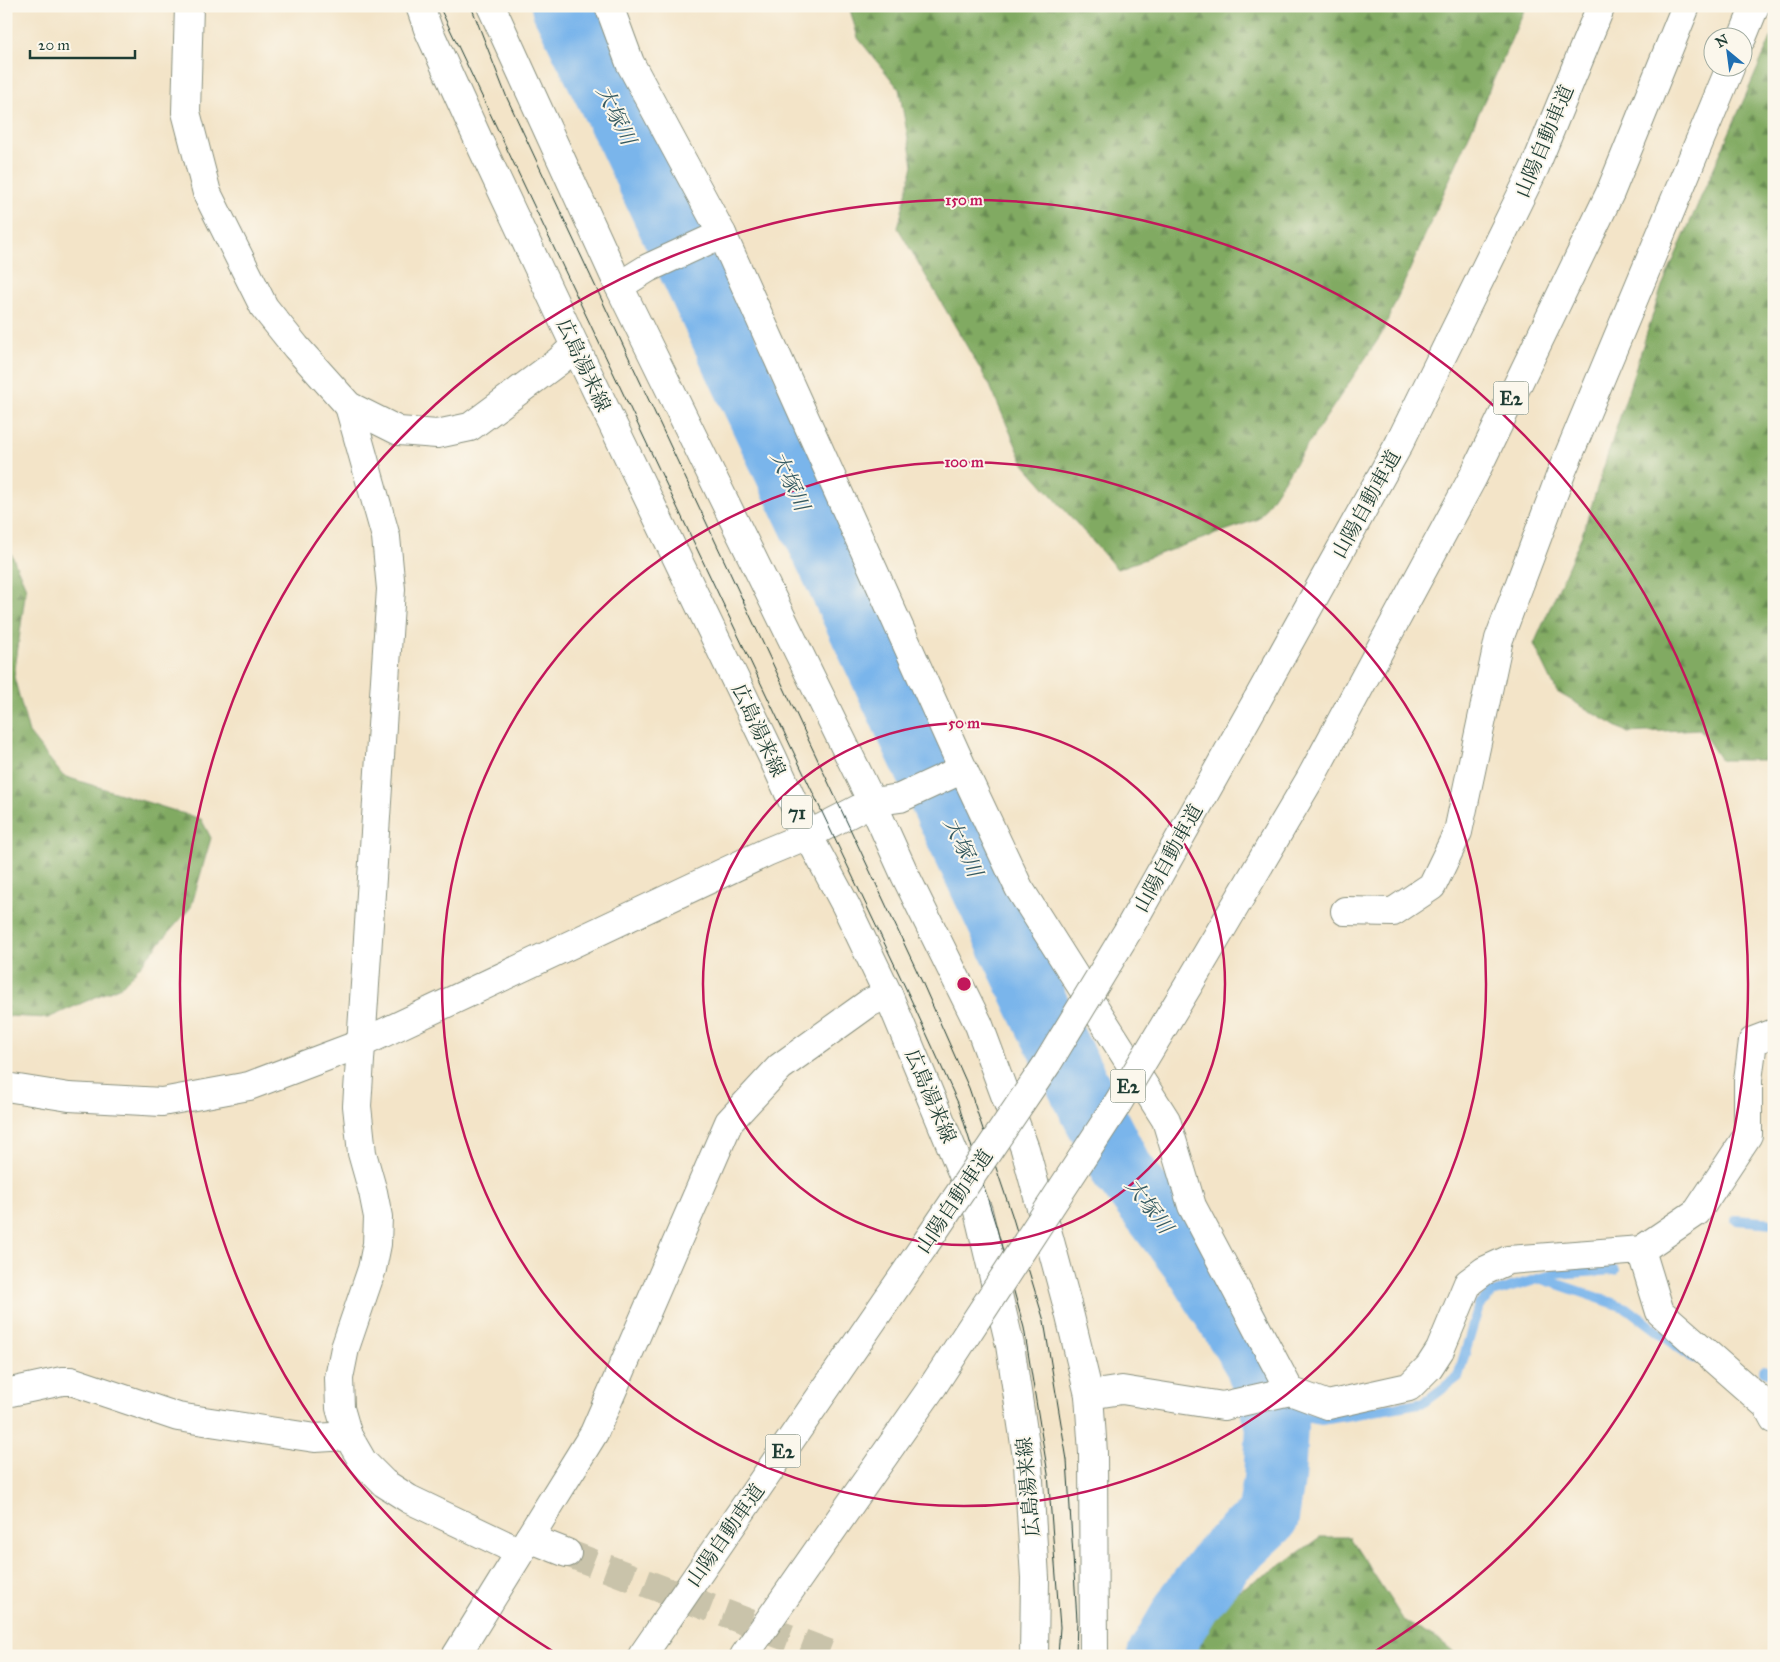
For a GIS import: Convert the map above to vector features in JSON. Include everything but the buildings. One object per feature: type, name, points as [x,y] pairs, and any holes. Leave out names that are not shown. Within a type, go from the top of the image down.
[{"type":"main road","points":[[189,6],[186,112],[207,193],[264,307],[296,347],[349,406],[399,431],[437,434],[470,427],[560,361],[575,346]]},
{"type":"main road","name":"広島湯来線","points":[[420,6],[428,29],[479,141],[575,346],[768,747],[808,836],[846,906],[888,994],[978,1211],[1010,1345],[1028,1464],[1035,1578],[1034,1656]]},
{"type":"main road","points":[[491,6],[619,286],[979,1025],[1025,1149],[1067,1304],[1089,1395],[1093,1453],[1094,1656]]},
{"type":"main road","points":[[609,6],[630,63],[713,238],[954,773],[1020,888],[1166,1120],[1192,1206],[1289,1391]]},
{"type":"main road","name":"山陽自動車道","points":[[642,1656],[1047,1064],[1126,932],[1399,444],[1535,168],[1600,6]]},
{"type":"main road","name":"E2","points":[[744,1656],[933,1386],[1116,1106],[1192,981],[1310,779],[1473,477],[1610,193],[1686,6]]},
{"type":"main road","points":[[1746,28],[1756,6]]},
{"type":"main road","points":[[1345,911],[1393,912],[1432,886],[1458,832],[1499,638],[1562,471],[1726,78]]},
{"type":"main road","points":[[619,286],[655,265],[713,238]]},
{"type":"main road","points":[[349,406],[386,537],[392,588],[360,1044],[358,1097],[362,1153],[378,1217],[378,1235],[372,1269],[345,1348],[339,1378],[340,1408],[348,1436],[363,1462],[384,1483],[409,1499],[524,1545],[567,1553]]},
{"type":"main road","points":[[6,1087],[69,1097],[162,1102],[249,1086],[360,1044],[758,856],[808,836],[872,802],[900,798],[954,773]]},
{"type":"main road","points":[[456,1656],[594,1433],[729,1122],[780,1067],[870,1003],[888,994]]},
{"type":"main road","points":[[1089,1395],[1122,1390],[1223,1406],[1289,1391],[1328,1405],[1409,1387],[1429,1367],[1440,1350],[1468,1283],[1484,1272],[1508,1260],[1641,1250],[1696,1212],[1748,1135],[1748,1080],[1753,1041],[1774,1033]]},
{"type":"main road","points":[[1641,1250],[1660,1312],[1767,1406],[1774,1419]]},
{"type":"main road","points":[[6,1393],[62,1381],[71,1382],[178,1417],[314,1438],[348,1436]]},
{"type":"green space","points":[[849,6],[1526,6],[1381,335],[1258,519],[1117,569],[1024,464],[990,386],[898,228],[913,165],[899,89],[858,38]]},
{"type":"green space","points":[[1774,31],[1774,760],[1721,760],[1700,729],[1628,733],[1557,692],[1534,644],[1582,535],[1662,286]]},
{"type":"green space","points":[[6,550],[11,553],[26,588],[14,677],[29,733],[63,776],[201,819],[211,838],[191,907],[123,985],[48,1018],[6,1016]]},
{"type":"green space","points":[[1320,1537],[1350,1537],[1404,1621],[1443,1643],[1459,1656],[1177,1656],[1230,1595],[1277,1568]]},
{"type":"waterway","name":"大塚川","points":[[562,6],[629,140],[1045,1021],[1121,1168],[1198,1269],[1255,1362],[1277,1426],[1274,1479],[1268,1517],[1223,1559],[1189,1603],[1158,1656]]},
{"type":"waterway","points":[[1736,1220],[1774,1223]]},
{"type":"waterway","points":[[1273,1412],[1322,1420],[1425,1402],[1458,1377],[1479,1305],[1492,1293],[1555,1274],[1615,1270]]},
{"type":"waterway","points":[[1540,1278],[1627,1308],[1694,1359]]},
{"type":"waterway","points":[[1764,1371],[1774,1374]]},
{"type":"tunnel","points":[[567,1553],[836,1656]]},
{"type":"tram line","points":[[439,6],[908,993],[958,1103],[997,1229],[1024,1328],[1048,1474],[1060,1627],[1058,1656]]},
{"type":"tram line","points":[[471,6],[507,98],[923,984],[969,1088],[1012,1215],[1044,1321],[1067,1460],[1077,1620],[1076,1656]]}]
